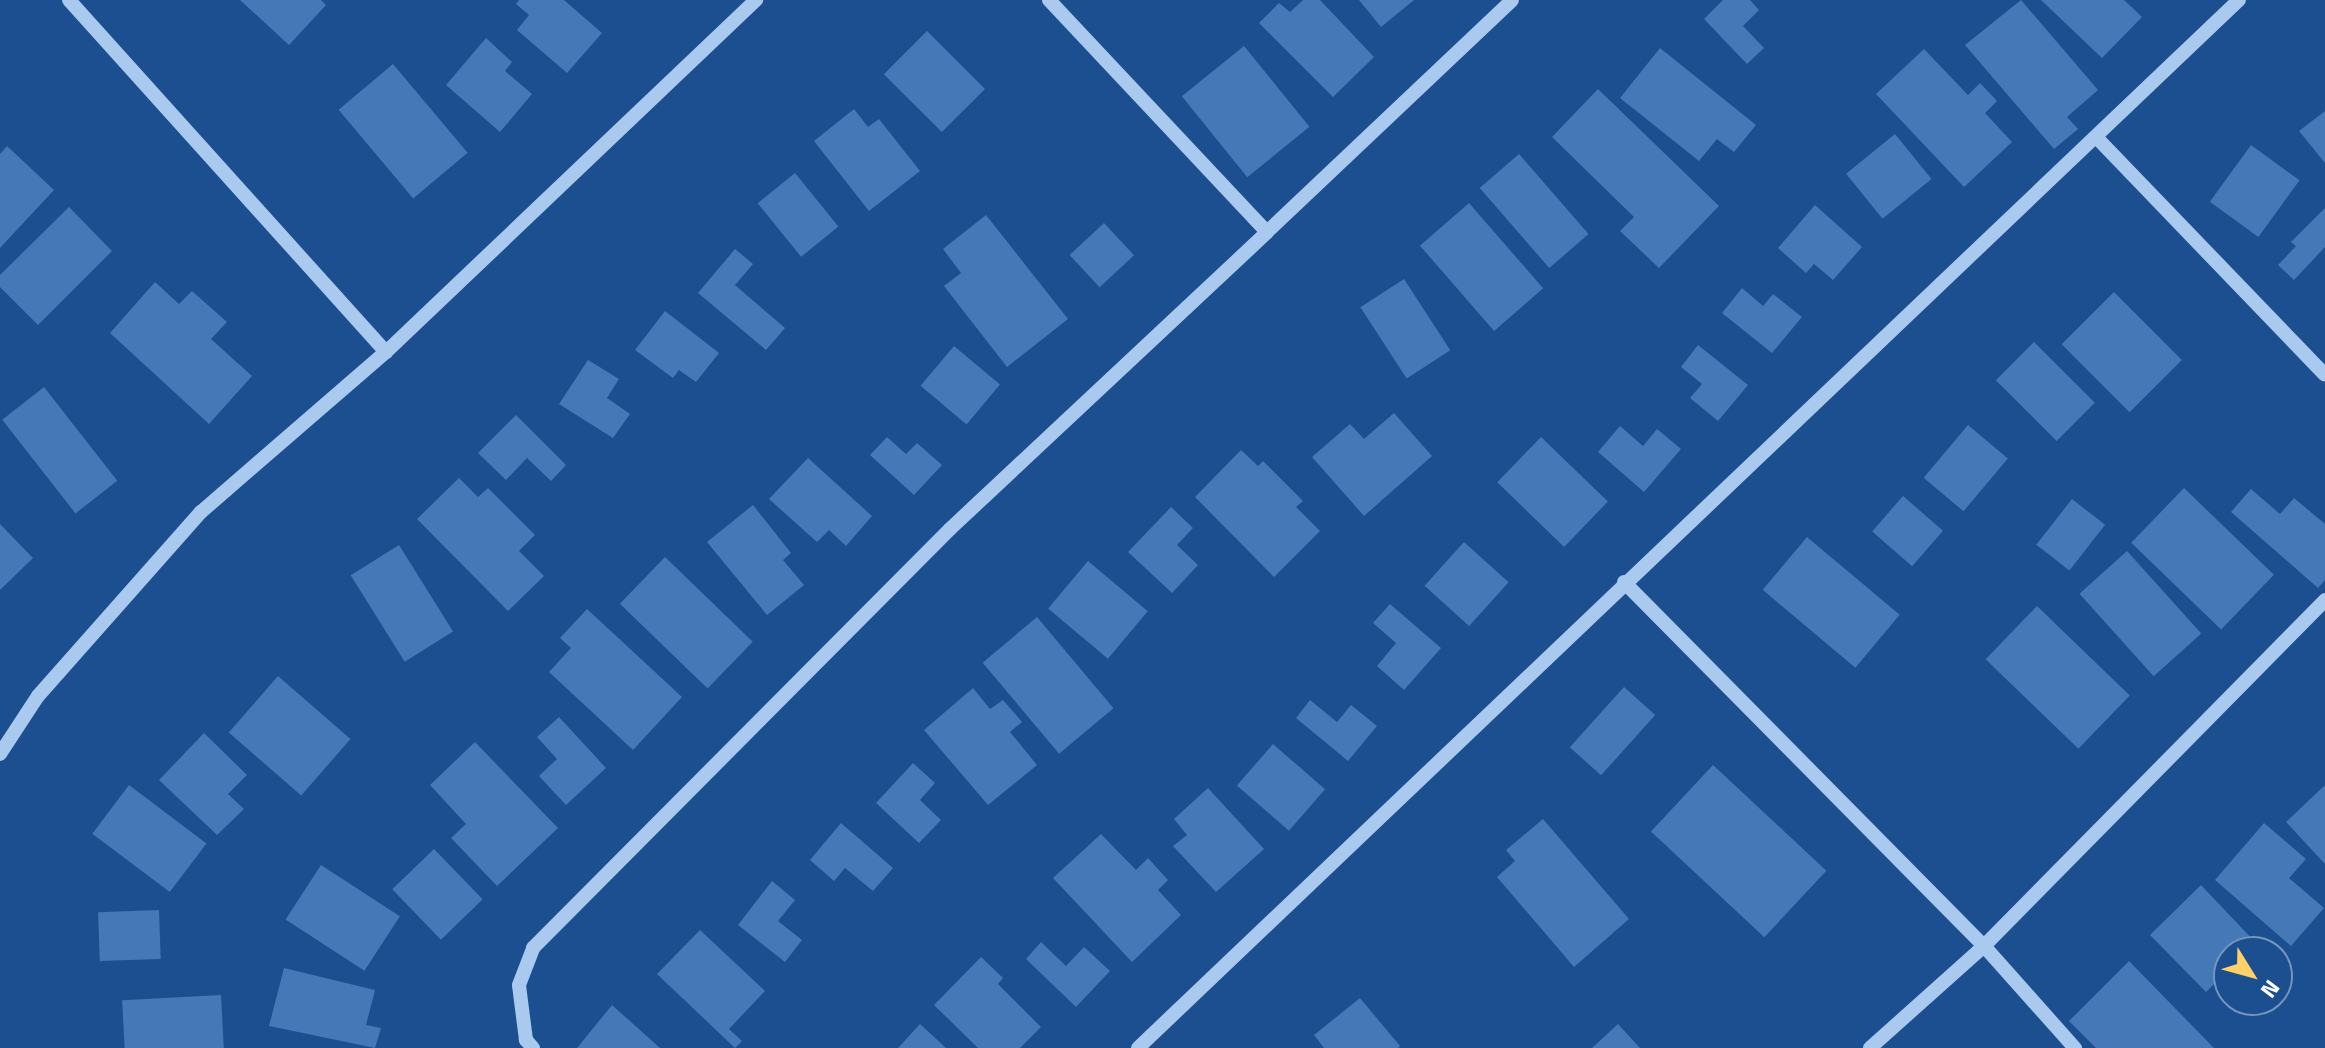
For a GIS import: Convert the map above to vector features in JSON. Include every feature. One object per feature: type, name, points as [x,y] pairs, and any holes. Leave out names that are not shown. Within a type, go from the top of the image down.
[{"type":"street","points":[[69,0],[386,352]]},
{"type":"street","points":[[0,754],[38,696],[201,512],[386,352],[756,0]]},
{"type":"street","points":[[1049,0],[1267,232]]},
{"type":"street","points":[[533,1048],[526,1040],[519,985],[533,948],[950,529],[1512,0]]},
{"type":"street","points":[[1138,1048],[1624,582],[2098,139],[2239,0]]},
{"type":"street","points":[[2098,139],[2325,375]]},
{"type":"street","points":[[1624,582],[1984,946],[2075,1048]]},
{"type":"street","points":[[1870,1048],[1984,946],[2325,600]]},
{"type":"building","points":[[240,0],[321,0],[326,5],[289,45]]},
{"type":"building","points":[[519,0],[564,0],[602,33],[567,73],[517,30],[529,15],[516,4]]},
{"type":"building","points":[[1303,0],[1320,0],[1374,57],[1333,97],[1259,23],[1279,3],[1290,12]]},
{"type":"building","points":[[1359,0],[1414,0],[1381,27]]},
{"type":"building","points":[[1723,0],[1750,0],[1759,10],[1743,26],[1764,48],[1747,64],[1704,19]]},
{"type":"building","points":[[2021,0],[2098,90],[2067,117],[2078,129],[2054,149],[1965,45]]},
{"type":"building","points":[[2041,0],[2124,0],[2142,17],[2102,58]]},
{"type":"building","points":[[927,31],[985,89],[942,132],[884,74]]},
{"type":"building","points":[[486,38],[512,62],[505,71],[532,94],[500,132],[446,85]]},
{"type":"building","points":[[1244,46],[1309,127],[1247,177],[1182,96]]},
{"type":"building","points":[[1660,48],[1756,125],[1734,152],[1717,139],[1699,161],[1620,98]]},
{"type":"building","points":[[1924,49],[1968,95],[1980,83],[1997,101],[1985,113],[2012,142],[1964,187],[1876,94]]},
{"type":"building","points":[[393,64],[468,153],[413,198],[339,110]]},
{"type":"building","points":[[1598,89],[1719,206],[1659,268],[1620,231],[1634,217],[1552,137]]},
{"type":"building","points":[[854,109],[868,127],[879,119],[920,171],[869,211],[814,141]]},
{"type":"building","points":[[2325,111],[2325,163],[2299,131]]},
{"type":"building","points":[[1895,134],[1932,179],[1883,219],[1846,174]]},
{"type":"building","points":[[2251,145],[2300,180],[2258,237],[2210,202]]},
{"type":"building","points":[[7,146],[54,190],[0,248],[0,154]]},
{"type":"building","points":[[1519,154],[1589,234],[1549,268],[1480,188]]},
{"type":"building","points":[[795,173],[838,227],[801,257],[758,203]]},
{"type":"building","points":[[1469,203],[1543,288],[1494,331],[1420,246]]},
{"type":"building","points":[[1815,205],[1862,247],[1833,280],[1814,264],[1806,273],[1778,248]]},
{"type":"building","points":[[69,207],[112,251],[38,325],[0,287],[0,275]]},
{"type":"building","points":[[2325,208],[2325,247],[2294,280],[2278,265],[2296,246],[2291,242]]},
{"type":"building","points":[[986,215],[1068,319],[1007,367],[944,286],[961,273],[943,249]]},
{"type":"building","points":[[1104,223],[1134,255],[1100,287],[1070,255]]},
{"type":"building","points":[[735,249],[753,264],[735,285],[785,328],[766,350],[698,293]]},
{"type":"building","points":[[1404,279],[1450,350],[1407,379],[1360,307]]},
{"type":"building","points":[[155,282],[179,304],[192,291],[227,322],[211,339],[252,376],[209,424],[110,333]]},
{"type":"building","points":[[1742,288],[1763,306],[1773,294],[1802,317],[1772,353],[1722,313]]},
{"type":"building","points":[[2114,292],[2182,360],[2130,412],[2062,344]]},
{"type":"building","points":[[665,311],[719,353],[696,382],[679,370],[673,378],[635,350]]},
{"type":"building","points":[[2034,342],[2095,403],[2057,441],[1996,380]]},
{"type":"building","points":[[1698,345],[1748,385],[1718,421],[1690,398],[1702,384],[1681,367]]},
{"type":"building","points":[[954,346],[1000,385],[967,424],[921,386]]},
{"type":"building","points":[[588,360],[619,379],[607,398],[630,414],[613,438],[559,404]]},
{"type":"building","points":[[44,387],[117,481],[75,513],[2,420]]},
{"type":"building","points":[[1394,413],[1432,456],[1364,516],[1312,457],[1350,424],[1364,439]]},
{"type":"building","points":[[516,415],[566,465],[551,481],[527,458],[506,480],[478,453]]},
{"type":"building","points":[[1968,425],[2008,458],[1963,511],[1924,478]]},
{"type":"building","points":[[1620,426],[1643,446],[1657,429],[1681,449],[1644,492],[1598,452]]},
{"type":"building","points":[[887,437],[906,454],[917,443],[942,465],[914,495],[870,455]]},
{"type":"building","points":[[1541,437],[1608,502],[1564,547],[1497,482]]},
{"type":"building","points":[[1241,450],[1258,466],[1263,461],[1303,501],[1296,507],[1320,531],[1274,577],[1195,497]]},
{"type":"building","points":[[808,458],[872,516],[846,546],[829,530],[817,542],[769,499]]},
{"type":"building","points":[[459,478],[478,497],[488,488],[535,535],[519,551],[544,576],[508,611],[417,519]]},
{"type":"building","points":[[2184,488],[2274,575],[2221,630],[2131,543]]},
{"type":"building","points":[[2251,489],[2280,514],[2294,498],[2325,524],[2325,580],[2318,588],[2231,512]]},
{"type":"building","points":[[1903,496],[1943,531],[1912,566],[1872,531]]},
{"type":"building","points":[[2072,499],[2105,525],[2069,571],[2036,545]]},
{"type":"building","points":[[753,505],[791,553],[783,560],[804,585],[767,615],[707,542]]},
{"type":"building","points":[[1171,507],[1193,528],[1177,545],[1198,565],[1172,593],[1128,552]]},
{"type":"building","points":[[0,524],[33,558],[0,590]]},
{"type":"building","points":[[1807,537],[1900,615],[1855,668],[1763,590]]},
{"type":"building","points":[[1464,542],[1509,582],[1469,626],[1425,586]]},
{"type":"building","points":[[399,545],[453,632],[405,662],[351,575]]},
{"type":"building","points":[[2127,551],[2201,633],[2154,676],[2079,594]]},
{"type":"building","points":[[665,557],[753,642],[708,689],[620,604]]},
{"type":"building","points":[[1088,561],[1148,611],[1108,659],[1048,608]]},
{"type":"building","points":[[1390,604],[1441,648],[1404,690],[1377,666],[1396,643],[1373,623]]},
{"type":"building","points":[[2037,606],[2130,696],[2078,749],[1986,659]]},
{"type":"building","points":[[587,609],[682,697],[633,750],[549,672],[571,648],[560,638]]},
{"type":"building","points":[[1037,617],[1113,708],[1059,754],[983,663]]},
{"type":"building","points":[[278,676],[350,739],[301,796],[229,733]]},
{"type":"building","points":[[1624,687],[1655,715],[1601,775],[1570,747]]},
{"type":"building","points":[[973,688],[990,709],[1003,700],[1022,722],[1010,732],[1037,765],[988,805],[924,730]]},
{"type":"building","points":[[1310,700],[1337,722],[1351,705],[1377,726],[1348,761],[1296,718]]},
{"type":"building","points":[[559,717],[606,768],[566,805],[539,776],[557,759],[537,737]]},
{"type":"building","points":[[204,733],[247,775],[228,794],[244,809],[217,835],[159,780]]},
{"type":"building","points":[[475,742],[558,828],[497,886],[451,838],[466,824],[430,785]]},
{"type":"building","points":[[1273,744],[1325,789],[1289,831],[1237,786]]},
{"type":"building","points":[[913,763],[935,783],[920,800],[941,820],[919,843],[876,803]]},
{"type":"building","points":[[1713,765],[1826,871],[1764,937],[1651,832]]},
{"type":"building","points":[[129,785],[206,843],[170,892],[92,834]]},
{"type":"building","points":[[2325,785],[2325,864],[2286,822]]},
{"type":"building","points":[[1208,788],[1264,849],[1216,892],[1173,846],[1187,835],[1174,819]]},
{"type":"building","points":[[1543,819],[1629,919],[1574,967],[1497,877],[1515,861],[1506,850]]},
{"type":"building","points":[[841,823],[893,868],[873,891],[845,868],[834,881],[810,860]]},
{"type":"building","points":[[2264,823],[2306,859],[2289,878],[2324,908],[2293,944],[2293,936],[2279,936],[2215,880]]},
{"type":"building","points":[[1101,834],[1136,870],[1148,858],[1168,880],[1158,890],[1181,915],[1132,962],[1053,878]]},
{"type":"building","points":[[434,849],[483,899],[441,940],[392,889]]},
{"type":"building","points":[[321,865],[400,916],[364,971],[286,920]]},
{"type":"building","points":[[772,881],[795,900],[778,921],[802,940],[785,962],[738,925]]},
{"type":"building","points":[[2201,885],[2249,936],[2213,936],[2213,985],[2206,992],[2150,935]]},
{"type":"building","points":[[159,910],[161,959],[100,961],[98,912]]},
{"type":"building","points":[[700,930],[765,991],[729,1029],[742,1041],[735,1048],[657,974]]},
{"type":"building","points":[[1041,942],[1066,966],[1084,947],[1110,971],[1076,1007],[1026,959]]},
{"type":"building","points":[[981,957],[1003,978],[998,984],[1041,1027],[1020,1048],[978,1048],[934,1005]]},
{"type":"building","points":[[2129,961],[2214,1048],[2096,1048],[2069,1021]]},
{"type":"building","points":[[284,968],[375,990],[366,1025],[381,1028],[375,1048],[269,1026]]},
{"type":"building","points":[[221,995],[224,1048],[125,1048],[122,1000]]},
{"type":"building","points":[[1360,998],[1400,1046],[1398,1048],[1324,1048],[1314,1035]]},
{"type":"building","points":[[612,1005],[660,1048],[577,1048]]},
{"type":"building","points":[[920,1024],[946,1048],[898,1048]]},
{"type":"building","points":[[1618,1024],[1640,1048],[1592,1048]]}]
